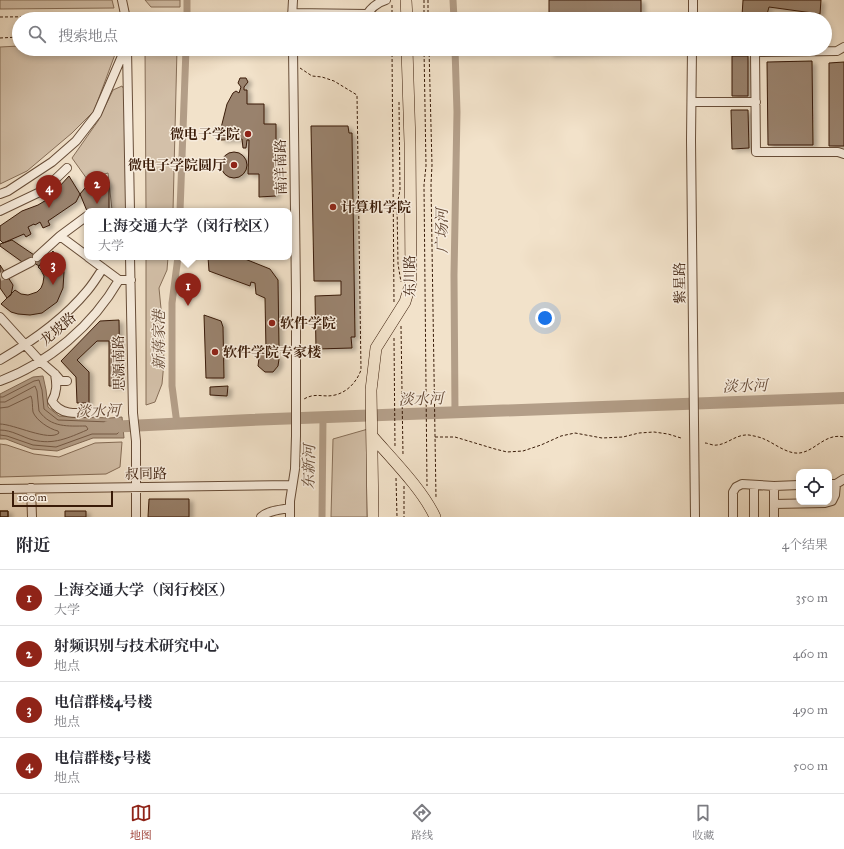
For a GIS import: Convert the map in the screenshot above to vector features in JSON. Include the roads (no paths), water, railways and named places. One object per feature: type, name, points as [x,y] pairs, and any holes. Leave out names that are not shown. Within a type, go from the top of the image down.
[{"type":"main road","points":[[406,0],[407,12]]},
{"type":"main road","name":"东川路","points":[[373,517],[371,390],[376,348],[405,302],[411,282],[410,143],[407,56]]},
{"type":"main road","points":[[372,436],[413,484],[435,517]]},
{"type":"street","points":[[122,0],[125,12]]},
{"type":"street","points":[[292,12],[293,0]]},
{"type":"street","points":[[368,12],[378,2],[386,0]]},
{"type":"street","points":[[693,0],[693,12]]},
{"type":"street","points":[[832,51],[837,51],[844,47]]},
{"type":"street","points":[[0,194],[8,191],[52,162],[76,141],[97,114],[123,56]]},
{"type":"street","points":[[126,56],[130,208]]},
{"type":"street","name":"南洋南路","points":[[292,485],[295,469],[296,436],[293,56]]},
{"type":"street","name":"紫星路","points":[[692,56],[695,517]]},
{"type":"street","points":[[755,56],[756,152],[838,152],[844,154]]},
{"type":"street","points":[[692,102],[756,102]]},
{"type":"street","points":[[0,212],[44,190],[67,168]]},
{"type":"street","points":[[6,274],[34,259],[60,236],[84,218]]},
{"type":"street","points":[[60,236],[84,254]]},
{"type":"street","points":[[92,260],[118,280],[131,280]]},
{"type":"street","name":"思源南路","points":[[130,260],[133,413],[136,441],[136,517]]},
{"type":"street","points":[[0,360],[26,345],[53,325],[87,291],[104,268]]},
{"type":"street","name":"龙坡路","points":[[0,381],[13,376],[40,361],[71,339],[107,300],[118,280]]},
{"type":"street","points":[[0,317],[40,361],[61,381],[67,381]]},
{"type":"street","points":[[55,374],[57,386],[56,394],[52,401],[56,407],[62,412],[96,412]]},
{"type":"street","points":[[832,501],[835,495],[832,484],[844,479]]},
{"type":"street","points":[[733,517],[733,492],[736,487],[742,484],[774,486],[796,485]]},
{"type":"street","points":[[290,517],[292,485]]},
{"type":"street","name":"叔同路","points":[[0,489],[292,485]]},
{"type":"street","points":[[754,485],[754,517]]},
{"type":"street","points":[[774,486],[774,517]]},
{"type":"street","points":[[32,488],[32,517]]},
{"type":"street","points":[[774,504],[796,504]]},
{"type":"street","points":[[261,517],[274,511],[290,508]]},
{"type":"water","points":[[43,376],[48,407],[59,416],[122,417],[124,438],[93,438],[57,451],[32,449],[6,439],[0,439],[0,394],[33,377]]},
{"type":"waterway","name":"新蒋家港","points":[[187,0],[187,12]]},
{"type":"waterway","name":"广场河","points":[[453,0],[454,12]]},
{"type":"waterway","name":"新蒋家港","points":[[180,208],[186,56]]},
{"type":"waterway","name":"广场河","points":[[455,56],[457,112],[454,275],[455,413]]},
{"type":"waterway","name":"新蒋家港","points":[[177,424],[172,386],[172,303],[178,260]]},
{"type":"waterway","name":"淡水河","points":[[108,427],[250,420],[844,398]]},
{"type":"waterway","name":"东新河","points":[[322,517],[323,418]]},
{"type":"tunnel","points":[[0,277],[6,275]]},
{"type":"place","name":"微电子学院","points":[[248,134]]},
{"type":"place","name":"微电子学院圆厅","points":[[234,165]]},
{"type":"place","name":"射频识别与技术研究中心","points":[[97,204]]},
{"type":"place","name":"计算机学院","points":[[333,207]]},
{"type":"place","name":"电信群楼5号楼","points":[[49,208]]},
{"type":"place","name":"电信群楼4号楼","points":[[53,285]]},
{"type":"place","name":"上海交通大学（闵行校区）","points":[[188,306]]},
{"type":"place","name":"软件学院","points":[[272,323]]},
{"type":"place","name":"软件学院专家楼","points":[[215,352]]}]
